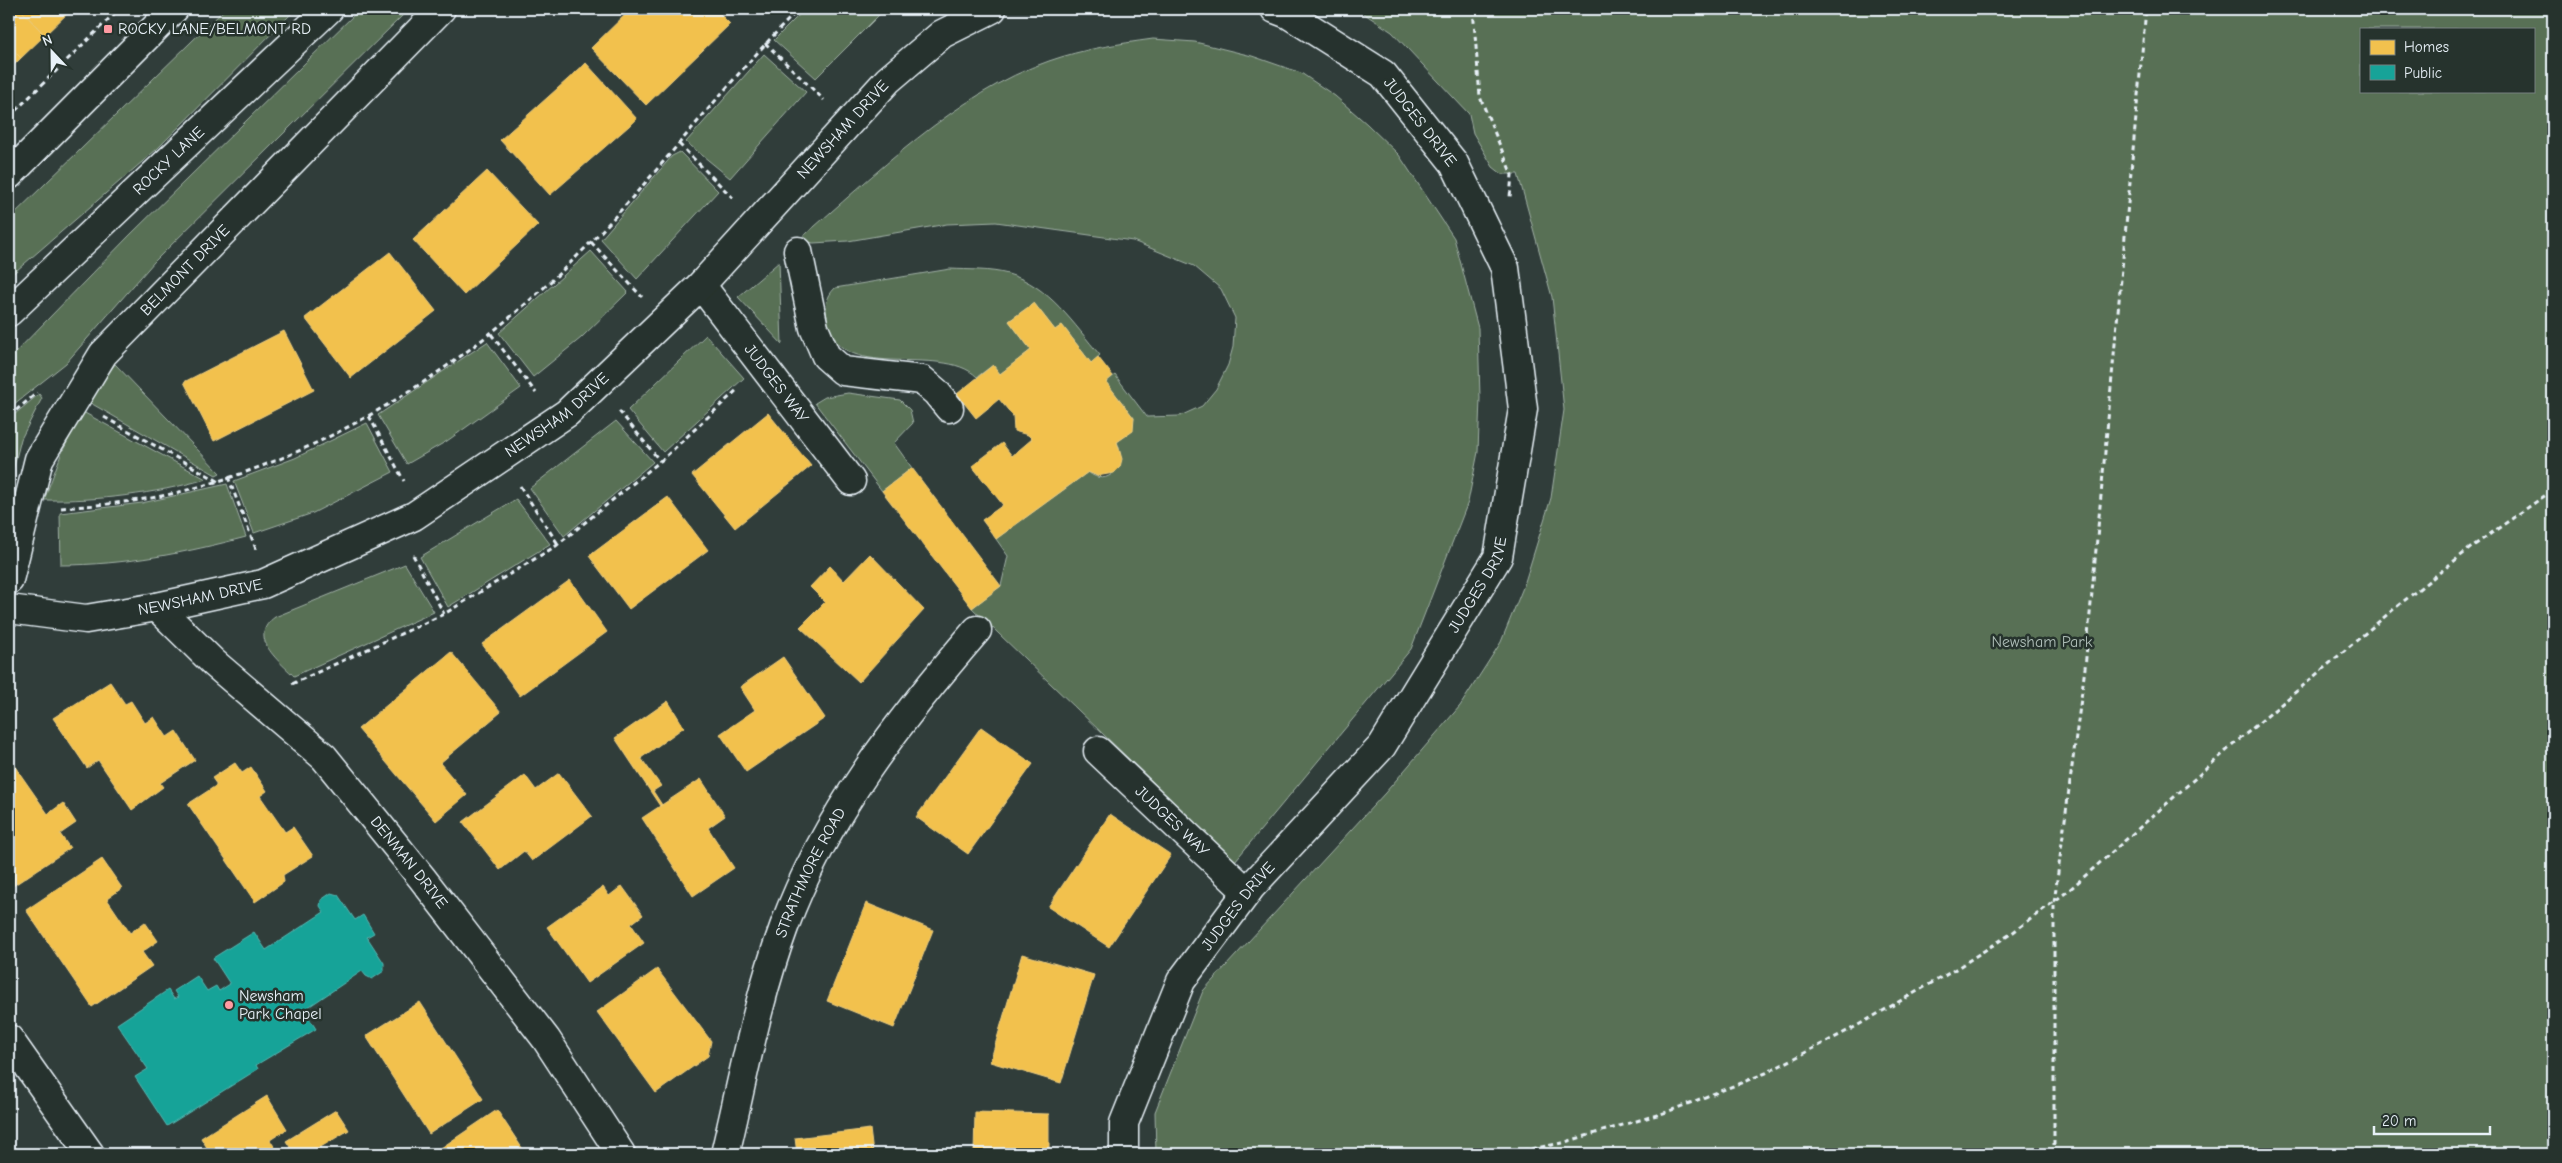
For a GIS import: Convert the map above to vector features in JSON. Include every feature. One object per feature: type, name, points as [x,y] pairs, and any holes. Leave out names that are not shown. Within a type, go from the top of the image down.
[{"type":"main road","points":[[9,175],[174,9]]},
{"type":"main road","name":"ROCKY LANE","points":[[9,312],[329,9]]},
{"type":"main road","name":"BELMONT DRIVE","points":[[9,580],[39,459],[103,354],[441,9]]},
{"type":"main road","name":"NEWSHAM DRIVE","points":[[9,609],[86,619],[156,607],[268,582],[421,512],[557,420],[701,285],[888,80],[942,34],[992,9]]},
{"type":"main road","name":"JUDGES DRIVE","points":[[1124,1154],[1124,1123],[1181,981],[1248,892],[1382,746],[1498,557],[1523,409],[1505,268],[1454,163],[1383,74],[1288,14],[1275,9]]},
{"type":"main road","points":[[798,252],[814,328],[826,356],[843,371],[922,380],[936,392],[949,408]]},
{"type":"main road","name":"JUDGES WAY","points":[[701,285],[851,481]]},
{"type":"main road","name":"DENMAN DRIVE","points":[[156,607],[214,663],[324,758],[422,878],[546,1039],[621,1154]]},
{"type":"main road","name":"STRATHMORE ROAD","points":[[725,1154],[762,1000],[784,926],[823,839],[868,767],[919,697],[977,630]]},
{"type":"main road","name":"JUDGES WAY","points":[[1098,751],[1248,892]]},
{"type":"main road","points":[[9,1039],[90,1154]]},
{"type":"path","points":[[9,117],[119,9]]},
{"type":"path","points":[[26,511],[115,503],[174,493],[228,478],[295,451],[370,416],[432,376],[491,334],[550,283],[591,242],[679,144],[765,43],[799,9]]},
{"type":"path","points":[[1473,9],[1480,97],[1512,175],[1510,203]]},
{"type":"path","points":[[2054,1154],[2054,903],[2084,668],[2146,9]]},
{"type":"path","points":[[765,43],[849,123]]},
{"type":"path","points":[[679,144],[758,222]]},
{"type":"path","points":[[591,242],[663,320]]},
{"type":"path","points":[[491,334],[557,420]]},
{"type":"path","points":[[265,706],[292,684],[444,614],[558,544],[660,461],[762,367]]},
{"type":"path","points":[[597,384],[660,461]]},
{"type":"path","points":[[74,400],[218,481]]},
{"type":"path","points":[[370,416],[421,512]]},
{"type":"path","points":[[501,457],[558,544]]},
{"type":"path","points":[[228,478],[268,582]]},
{"type":"path","points":[[1505,1154],[1562,1143],[1667,1112],[1766,1073],[1853,1028],[1951,972],[2054,903],[2234,744],[2395,608],[2473,546],[2553,490]]},
{"type":"path","points":[[396,524],[444,614]]},
{"type":"green space","points":[[225,9],[296,9],[157,149],[9,277],[9,219]]},
{"type":"green space","points":[[360,9],[409,9],[154,262],[66,363],[9,408],[9,359],[129,236]]},
{"type":"green space","points":[[805,9],[885,9],[816,78],[774,40]]},
{"type":"green space","name":"Newsham Park","points":[[1357,9],[2553,9],[2553,1154],[1156,1154],[1155,1112],[1203,991],[1385,793],[1460,706],[1501,642],[1524,585],[1551,498],[1564,410],[1552,297],[1518,174],[1502,174],[1493,167],[1473,133],[1469,114],[1392,32]]},
{"type":"green space","points":[[1153,39],[1195,42],[1252,56],[1301,73],[1335,96],[1367,124],[1399,155],[1454,238],[1478,328],[1480,398],[1478,452],[1468,502],[1411,649],[1235,861],[972,608],[1001,586],[1008,556],[996,539],[1088,472],[1095,477],[1103,478],[1114,472],[1118,466],[1120,451],[1117,442],[1132,431],[1134,418],[1106,382],[1115,375],[1147,417],[1180,416],[1202,406],[1216,389],[1228,365],[1233,347],[1235,318],[1221,289],[1194,266],[1133,241],[996,222],[947,224],[848,241],[813,243],[800,239],[917,138],[981,93],[1015,75],[1049,61],[1100,47]]},
{"type":"green space","points":[[764,54],[806,92],[730,178],[686,142]]},
{"type":"green space","points":[[680,152],[718,191],[637,279],[601,239],[672,156]]},
{"type":"green space","points":[[591,251],[628,292],[581,338],[533,377],[499,333]]},
{"type":"green space","points":[[779,262],[782,344],[738,297]]},
{"type":"green space","points":[[950,269],[994,271],[1023,279],[1060,307],[1100,355],[1091,363],[1062,325],[1055,330],[1034,303],[1009,321],[1031,350],[1000,374],[993,365],[977,377],[961,367],[940,362],[869,358],[849,352],[835,340],[827,319],[826,310],[828,298],[835,288]]},
{"type":"green space","points":[[706,335],[744,378],[663,452],[628,410]]},
{"type":"green space","points":[[487,342],[521,388],[447,441],[407,464],[378,415]]},
{"type":"green space","points":[[115,364],[220,473],[216,475],[87,401]]},
{"type":"green space","points":[[848,393],[900,400],[910,410],[913,423],[894,443],[912,468],[882,491],[815,403],[825,397]]},
{"type":"green space","points":[[39,394],[42,398],[21,439],[9,486],[9,419]]},
{"type":"green space","points":[[83,412],[206,479],[167,489],[126,496],[44,500],[62,452]]},
{"type":"green space","points":[[616,421],[653,462],[564,536],[530,488]]},
{"type":"green space","points":[[367,423],[393,472],[313,513],[254,533],[234,481],[295,458]]},
{"type":"green space","points":[[227,484],[246,537],[155,557],[108,563],[61,565],[60,513],[142,503]]},
{"type":"green space","points":[[516,499],[550,544],[448,607],[420,557]]},
{"type":"green space","points":[[405,564],[434,612],[294,676],[268,648],[264,633],[267,625],[275,617]]},
{"type":"building: Homes","points":[[9,9],[20,9],[45,35],[21,58],[9,46]]},
{"type":"building: Homes","points":[[20,9],[68,9],[70,11],[45,35]]},
{"type":"building: Homes","points":[[631,9],[715,9],[730,24],[646,105],[591,48]]},
{"type":"building: Homes","points":[[9,46],[21,58],[9,70]]},
{"type":"building: Homes","points":[[586,63],[637,119],[550,195],[500,140]]},
{"type":"building: Homes","points":[[487,171],[538,225],[464,295],[413,240]]},
{"type":"building: Homes","points":[[390,252],[436,311],[351,378],[305,318]]},
{"type":"building: Homes","points":[[1034,303],[1055,330],[1062,325],[1091,363],[1098,357],[1113,376],[1106,382],[1134,418],[1133,431],[1117,442],[1122,459],[1120,467],[1114,473],[1097,476],[1088,472],[996,539],[982,520],[1003,505],[972,466],[1002,443],[1012,456],[1032,439],[1028,435],[1014,431],[1013,416],[999,399],[976,418],[957,394],[993,365],[1000,374],[1031,350],[1009,321]]},
{"type":"building: Homes","points":[[284,331],[314,390],[214,441],[184,382]]},
{"type":"building: Homes","points":[[768,413],[811,466],[735,528],[692,475]]},
{"type":"building: Homes","points":[[912,468],[1001,586],[972,608],[882,491]]},
{"type":"building: Homes","points":[[668,497],[708,550],[629,609],[589,556]]},
{"type":"building: Homes","points":[[870,554],[924,610],[859,682],[800,627],[825,602],[810,587],[830,566],[844,581]]},
{"type":"building: Homes","points":[[570,580],[607,632],[520,696],[482,644]]},
{"type":"building: Homes","points":[[451,652],[501,712],[440,763],[467,795],[436,821],[358,729]]},
{"type":"building: Homes","points":[[783,657],[825,718],[746,772],[720,734],[755,710],[740,687]]},
{"type":"building: Homes","points":[[110,682],[125,704],[131,701],[145,723],[154,717],[167,737],[176,731],[195,760],[160,783],[163,787],[132,810],[98,760],[87,768],[53,718]]},
{"type":"building: Homes","points":[[668,701],[684,727],[641,758],[661,786],[653,791],[662,805],[660,806],[615,738]]},
{"type":"building: Homes","points":[[981,727],[1033,764],[968,854],[916,817]]},
{"type":"building: Homes","points":[[9,758],[48,814],[63,803],[76,823],[60,834],[70,848],[10,888]]},
{"type":"building: Homes","points":[[235,763],[242,773],[251,767],[267,791],[260,796],[285,832],[293,827],[313,856],[283,875],[284,882],[255,902],[188,804],[217,785],[212,778]]},
{"type":"building: Homes","points":[[559,773],[592,816],[532,861],[524,851],[500,870],[463,822],[525,775],[536,790]]},
{"type":"building: Homes","points":[[701,779],[725,816],[708,828],[734,868],[693,896],[642,818]]},
{"type":"building: Homes","points":[[1110,814],[1171,855],[1109,947],[1048,907]]},
{"type":"building: Homes","points":[[102,859],[122,888],[107,899],[130,933],[145,922],[158,941],[142,952],[152,966],[92,1007],[26,910]]},
{"type":"building: Homes","points":[[622,886],[643,915],[631,924],[644,943],[587,983],[547,927],[603,887],[609,896]]},
{"type":"building: Homes","points":[[866,903],[933,930],[894,1028],[827,1001]]},
{"type":"building: Homes","points":[[1022,954],[1094,975],[1061,1083],[990,1062]]},
{"type":"building: Homes","points":[[657,969],[711,1041],[708,1056],[656,1093],[597,1012]]},
{"type":"building: Homes","points":[[420,1002],[483,1099],[429,1134],[366,1036]]},
{"type":"building: Homes","points":[[267,1096],[287,1129],[270,1140],[279,1154],[211,1154],[201,1138]]},
{"type":"building: Homes","points":[[336,1110],[349,1130],[309,1154],[285,1154],[292,1150],[286,1141]]},
{"type":"building: Homes","points":[[497,1110],[526,1154],[445,1154],[441,1148]]},
{"type":"building: Homes","points":[[975,1112],[1049,1114],[1049,1154],[974,1154]]},
{"type":"building: Homes","points":[[870,1129],[873,1154],[797,1154],[795,1138]]},
{"type":"building: Public","name":"Newsham Park Chapel","points":[[331,893],[338,895],[355,920],[363,915],[374,933],[367,937],[384,963],[384,971],[372,979],[362,971],[304,1010],[316,1029],[256,1065],[258,1069],[167,1126],[135,1077],[148,1069],[117,1024],[168,990],[174,999],[178,997],[174,991],[197,976],[207,991],[216,986],[219,991],[230,984],[213,958],[254,932],[266,950],[324,912],[320,906],[321,900]]},
{"type":"place","name":"ROCKY LANE/BELMONT RD","points":[[108,29]]},
{"type":"place","name":"Newsham Park Chapel","points":[[229,1005]]}]
